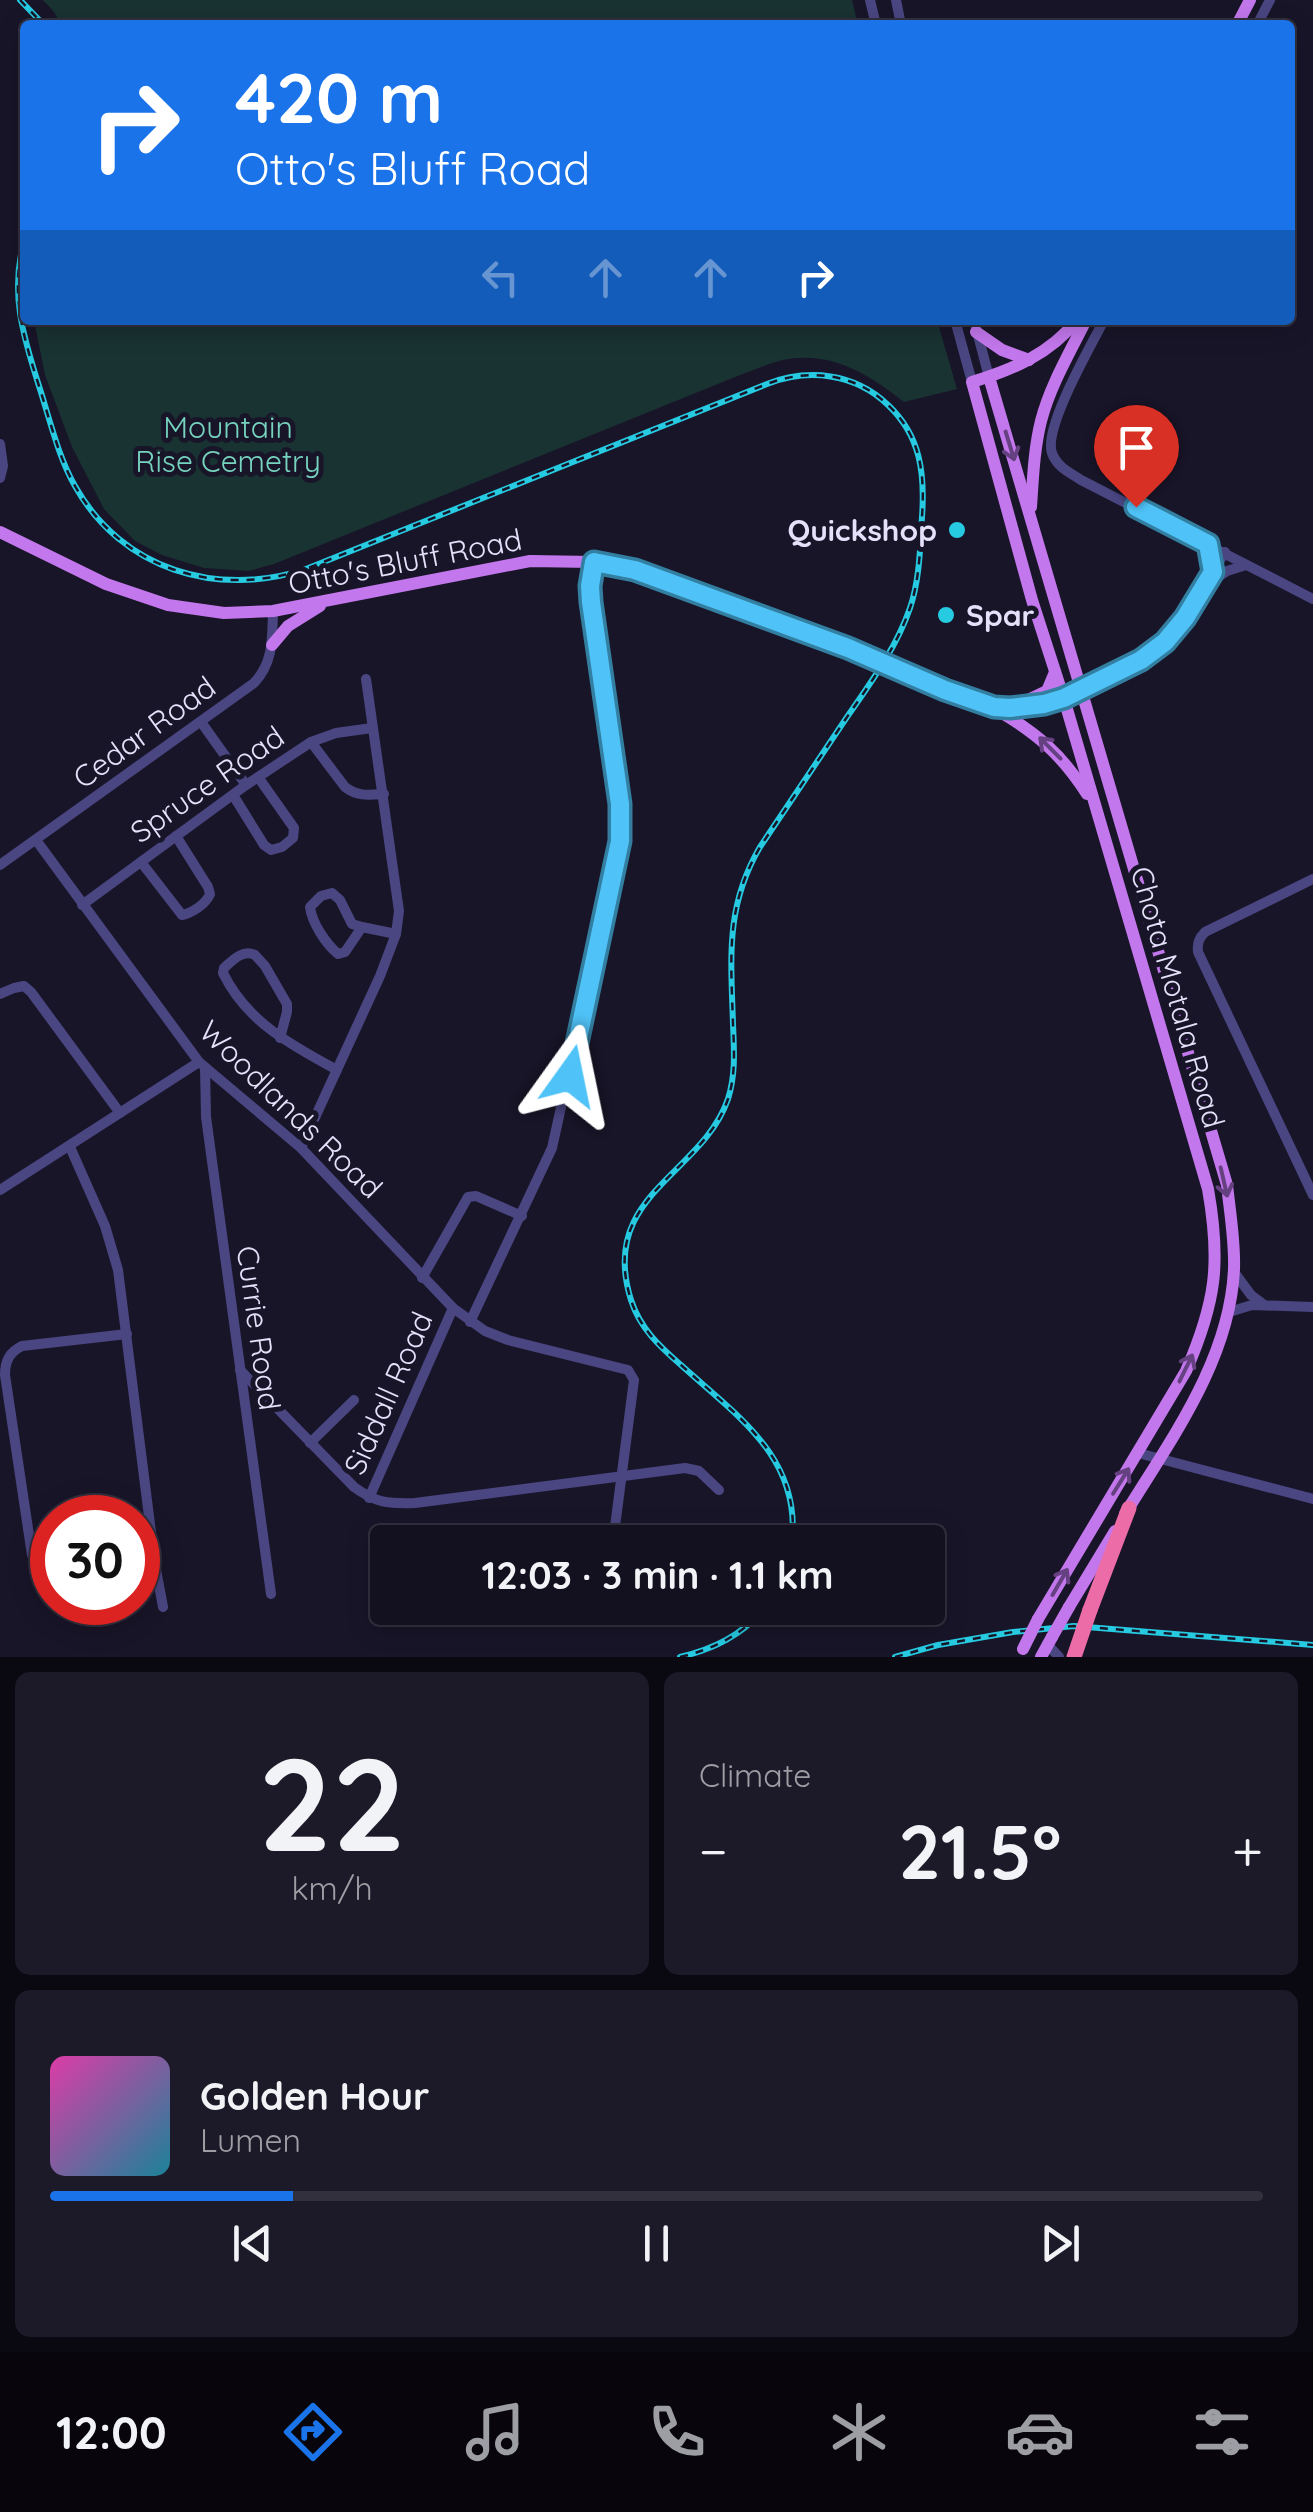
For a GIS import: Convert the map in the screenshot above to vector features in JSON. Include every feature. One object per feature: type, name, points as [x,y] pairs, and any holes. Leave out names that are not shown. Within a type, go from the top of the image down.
[{"type":"highway","points":[[1074,1657],[1129,1508]]},
{"type":"main road","points":[[972,382],[1029,360],[1056,343],[1072,325]]},
{"type":"main road","points":[[1030,515],[1042,418],[1084,325]]},
{"type":"main road","points":[[975,326],[1002,350],[1029,360]]},
{"type":"main road","name":"Chota Motala Road","points":[[989,377],[1226,1185],[1234,1238],[1228,1312],[1222,1340],[1209,1370],[1047,1646]]},
{"type":"main road","name":"Chota Motala Road","points":[[972,382],[1208,1189],[1216,1232],[1212,1296],[1186,1371],[1021,1653]]},
{"type":"main road","name":"Otto's Bluff Road","points":[[0,532],[106,584],[168,605],[224,614],[331,601],[511,564],[594,562],[635,570],[848,648],[990,706],[1026,707],[1081,691]]},
{"type":"main road","points":[[272,645],[298,618],[331,601]]},
{"type":"main road","points":[[990,706],[1038,698],[1050,687],[1055,672]]},
{"type":"main road","points":[[990,706],[1044,741],[1096,808]]},
{"type":"street","name":"Chota Motala Road","points":[[957,325],[972,382]]},
{"type":"street","points":[[1102,325],[1050,435],[1050,447],[1058,465],[1313,600]]},
{"type":"street","name":"Chota Motala Road","points":[[975,326],[989,377]]},
{"type":"street","points":[[0,444],[4,466],[0,478]]},
{"type":"street","points":[[1208,544],[1213,572]]},
{"type":"street","name":"Otto's Bluff Road","points":[[1081,691],[1130,667],[1165,642],[1185,618],[1225,552]]},
{"type":"street","points":[[470,1322],[552,1148],[620,841],[620,804],[591,602],[594,562]]},
{"type":"street","points":[[1204,587],[1246,564]]},
{"type":"street","points":[[272,611],[272,645]]},
{"type":"street","name":"Cedar Road","points":[[0,865],[262,674],[272,645]]},
{"type":"street","points":[[301,1148],[396,934],[399,910],[366,679]]},
{"type":"street","points":[[201,722],[246,785]]},
{"type":"street","name":"Spruce Road","points":[[82,905],[311,742],[372,728]]},
{"type":"street","points":[[311,742],[352,793],[384,794]]},
{"type":"street","points":[[233,795],[264,846],[271,850],[282,847],[293,838],[294,828],[258,777]]},
{"type":"street","points":[[141,862],[182,915],[206,901],[208,887],[176,836]]},
{"type":"street","name":"Woodlands Road","points":[[36,840],[202,1065],[301,1148],[453,1308],[484,1331],[508,1340],[628,1370],[634,1380],[621,1476]]},
{"type":"street","points":[[1313,880],[1205,932],[1197,945],[1313,1196]]},
{"type":"street","points":[[362,927],[346,952],[334,953],[310,907],[321,896],[332,893],[352,924],[396,934]]},
{"type":"street","points":[[280,1038],[287,1004],[265,966],[255,955],[244,953],[224,968],[223,974],[252,1015],[280,1038],[337,1070]]},
{"type":"street","points":[[0,994],[24,986],[31,992],[120,1113]]},
{"type":"street","points":[[0,1190],[202,1065]]},
{"type":"street","name":"Currie Road","points":[[202,1065],[272,1594]]},
{"type":"street","points":[[70,1146],[113,1248],[147,1495]]},
{"type":"street","points":[[422,1278],[468,1197],[476,1196],[522,1216]]},
{"type":"street","points":[[1234,1272],[1264,1305]]},
{"type":"street","points":[[1228,1312],[1264,1305],[1313,1308]]},
{"type":"street","name":"Siddall Road","points":[[369,1498],[453,1308]]},
{"type":"street","points":[[30,1543],[3,1375],[8,1358],[22,1346],[127,1334]]},
{"type":"street","points":[[240,1370],[354,1487],[369,1498],[388,1504],[415,1504],[685,1468],[699,1471],[718,1490]]},
{"type":"street","points":[[310,1442],[354,1400]]},
{"type":"street","points":[[1138,1453],[1313,1499]]},
{"type":"street","points":[[615,1525],[621,1476]]},
{"type":"street","points":[[160,1591],[163,1607]]},
{"type":"street","points":[[1047,1646],[1060,1657]]},
{"type":"green space","points":[[43,0],[852,0],[857,20],[58,20]]},
{"type":"green space","name":"Mountain Rise Cemetry","points":[[35,325],[938,325],[957,389],[904,402],[848,367],[817,358],[783,360],[249,571],[204,568],[162,555],[135,541],[104,509],[72,447],[45,375]]},
{"type":"railway","points":[[20,0],[39,20]]},
{"type":"railway","points":[[20,258],[20,313]]},
{"type":"railway","points":[[22,325],[64,462],[95,515],[145,557],[206,578],[239,580],[306,569],[783,379],[830,376],[861,386],[888,405],[908,430],[923,486],[919,562],[910,608],[881,666],[749,869],[733,933],[734,1062],[728,1099],[697,1148],[640,1210],[629,1235],[625,1264],[631,1300],[645,1328],[743,1421],[776,1462],[786,1486],[792,1525]]},
{"type":"railway","points":[[680,1657],[727,1640],[748,1625]]},
{"type":"railway","points":[[895,1657],[1013,1632],[1074,1626],[1313,1645]]},
{"type":"place","name":"Quickshop","points":[[957,530]]},
{"type":"place","name":"Spar","points":[[946,615]]},
{"type":"route","points":[[570,1076],[620,841],[620,804],[591,602],[594,562],[635,570],[848,648],[987,705],[1026,707],[1064,698],[1141,660],[1165,642],[1185,618],[1213,572],[1208,544],[1136,507]]}]
